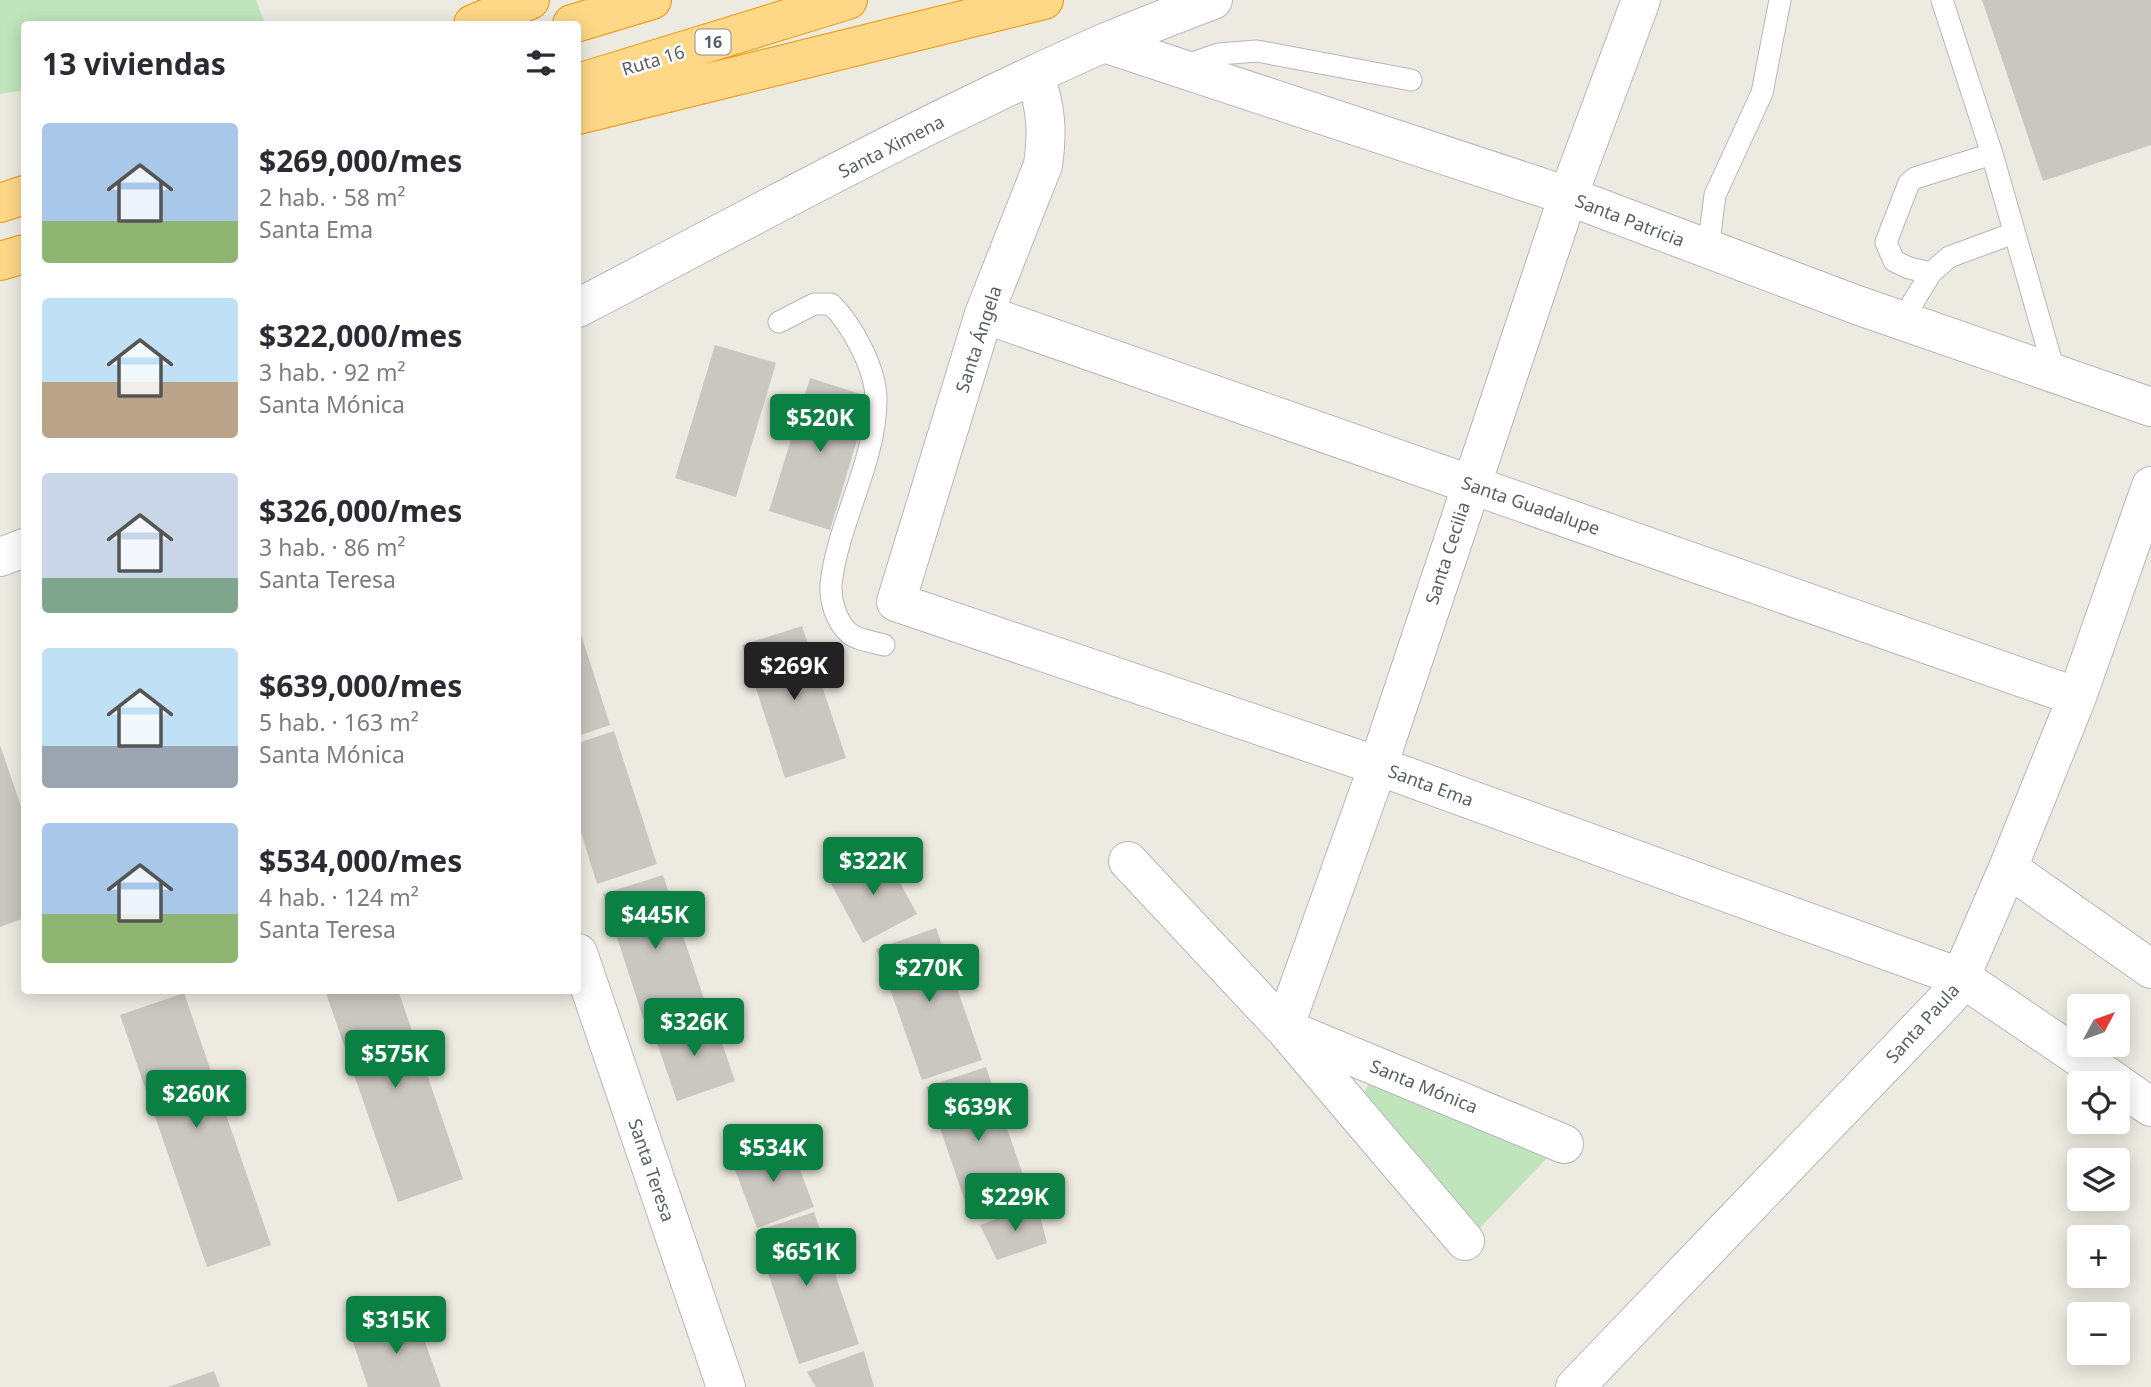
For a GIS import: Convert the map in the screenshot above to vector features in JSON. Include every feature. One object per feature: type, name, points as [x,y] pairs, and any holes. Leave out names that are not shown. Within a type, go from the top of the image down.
[{"type":"highway","points":[[480,21],[530,0]]},
{"type":"highway","points":[[581,21],[652,0]]},
{"type":"highway","name":"Ruta 16","points":[[581,82],[848,0]]},
{"type":"highway","points":[[581,115],[1044,0]]},
{"type":"highway","points":[[0,203],[21,196]]},
{"type":"street","name":"Santa Ximena","points":[[581,306],[870,156],[1104,43],[1213,0]]},
{"type":"street","name":"Santa Cecilia","points":[[1284,1028],[1378,766],[1568,197],[1640,0]]},
{"type":"street","name":"Santa Patricia","points":[[1104,43],[1568,197],[1902,320],[2151,407]]},
{"type":"street","name":"Santa Ángela","points":[[896,602],[984,314],[1043,165],[1047,140],[1046,115],[1035,76]]},
{"type":"street","name":"Santa Guadalupe","points":[[984,314],[2077,697]]},
{"type":"street","name":"Santa Paula","points":[[1594,1381],[1948,998],[1962,978],[2077,697],[2151,486]]},
{"type":"street","points":[[0,557],[21,549]]},
{"type":"street","name":"Santa Ema","points":[[896,602],[1378,766],[1962,978],[2099,1071]]},
{"type":"street","name":"Santa Mónica","points":[[1128,860],[1284,1028],[1465,1241]]},
{"type":"street","points":[[2008,868],[2151,969]]},
{"type":"street","name":"Santa Teresa","points":[[581,962],[726,1387]]},
{"type":"street","name":"Santa Mónica","points":[[1284,1028],[1564,1144]]},
{"type":"street","name":"Santa Ema","points":[[2130,1092],[2151,1107]]},
{"type":"lane","points":[[1708,249],[1715,195],[1762,93],[1780,0]]},
{"type":"lane","points":[[1942,0],[1992,154],[2055,374]]},
{"type":"lane","points":[[1179,67],[1219,54],[1257,51],[1411,80]]},
{"type":"lane","points":[[1931,273],[1894,261],[1886,242],[1905,190],[1915,178],[1992,154]]},
{"type":"lane","points":[[1902,320],[1931,273],[1949,257],[2014,233]]},
{"type":"lane","points":[[779,322],[814,304],[831,304],[844,317],[858,339],[870,371],[877,395],[874,430],[831,586],[833,608],[850,634],[884,645]]},
{"type":"green space","points":[[0,0],[256,0],[264,21],[21,21],[21,90],[0,94]]},
{"type":"green space","points":[[1371,1079],[1547,1158],[1479,1229],[1359,1103]]},
{"type":"building","points":[[1982,0],[2151,0],[2151,145],[2043,181]]},
{"type":"building","points":[[715,345],[776,363],[736,497],[675,478]]},
{"type":"building","points":[[810,378],[870,397],[830,530],[769,511]]},
{"type":"building","points":[[802,626],[846,758],[785,778],[742,645]]},
{"type":"building","points":[[581,634],[610,725],[581,735]]},
{"type":"building","points":[[614,731],[657,864],[597,884],[581,833],[581,742]]},
{"type":"building","points":[[0,745],[21,806],[21,919],[0,927]]},
{"type":"building","points":[[883,851],[917,914],[863,943],[829,880]]},
{"type":"building","points":[[663,875],[707,1008],[646,1027],[603,894]]},
{"type":"building","points":[[936,928],[982,1060],[922,1080],[876,949]]},
{"type":"building","points":[[184,994],[271,1245],[207,1267],[120,1015]]},
{"type":"building","points":[[326,994],[399,994],[463,1179],[398,1202]]},
{"type":"building","points":[[712,1014],[735,1081],[677,1101],[654,1034]]},
{"type":"building","points":[[986,1067],[1031,1198],[971,1219],[926,1087]]},
{"type":"building","points":[[789,1141],[814,1207],[757,1228],[732,1162]]},
{"type":"building","points":[[1037,1204],[1047,1243],[997,1260],[980,1225]]},
{"type":"building","points":[[814,1212],[859,1344],[799,1364],[754,1232]]},
{"type":"building","points":[[415,1314],[441,1387],[368,1387],[351,1336]]},
{"type":"building","points":[[864,1351],[874,1387],[816,1387],[807,1372]]},
{"type":"building","points":[[214,1371],[220,1387],[168,1387]]}]
